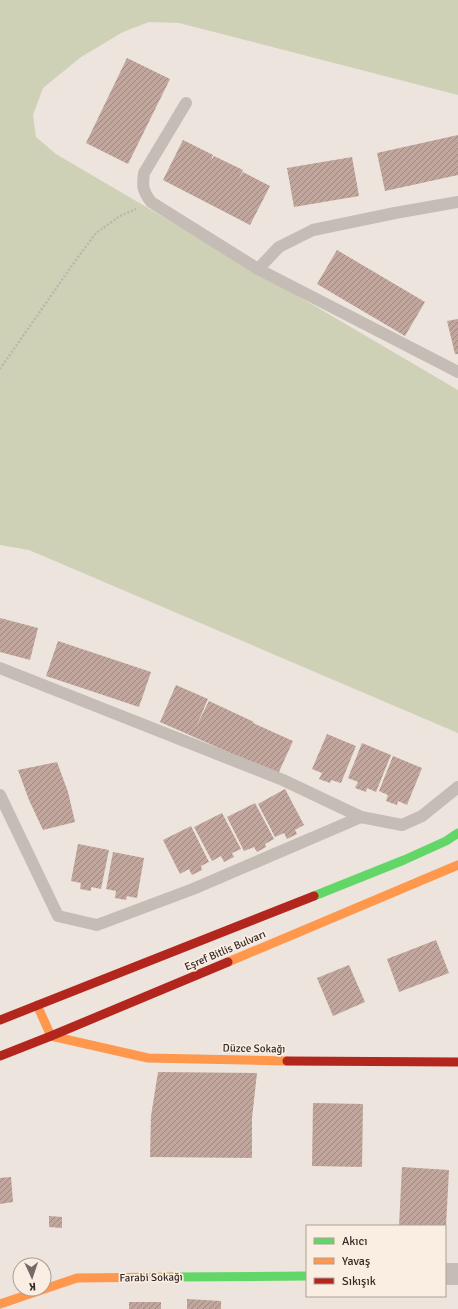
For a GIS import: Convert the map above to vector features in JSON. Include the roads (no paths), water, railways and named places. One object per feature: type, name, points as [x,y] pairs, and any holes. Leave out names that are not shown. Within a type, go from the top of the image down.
[{"type":"main road","name":"Eşref Bitlis Bulvarı","points":[[0,1020],[404,860],[446,841],[458,833]]},
{"type":"main road","name":"Eşref Bitlis Bulvarı","points":[[0,1056],[52,1036],[458,865]]},
{"type":"main road","points":[[37,1005],[52,1036]]},
{"type":"main road","name":"Düzce Sokağı","points":[[52,1036],[148,1058],[458,1062]]},
{"type":"main road","name":"Farabi Sokağı","points":[[0,1304],[77,1278],[306,1276]]},
{"type":"street","points":[[446,1274],[458,1274]]},
{"type":"lane","points":[[186,103],[144,173],[144,192],[151,202],[258,269],[458,372]]},
{"type":"lane","points":[[258,269],[279,247],[313,230],[458,202]]},
{"type":"lane","points":[[0,668],[283,780],[361,817],[402,825],[422,816],[458,787]]},
{"type":"lane","points":[[0,795],[58,916],[97,925],[192,889],[361,817]]}]
